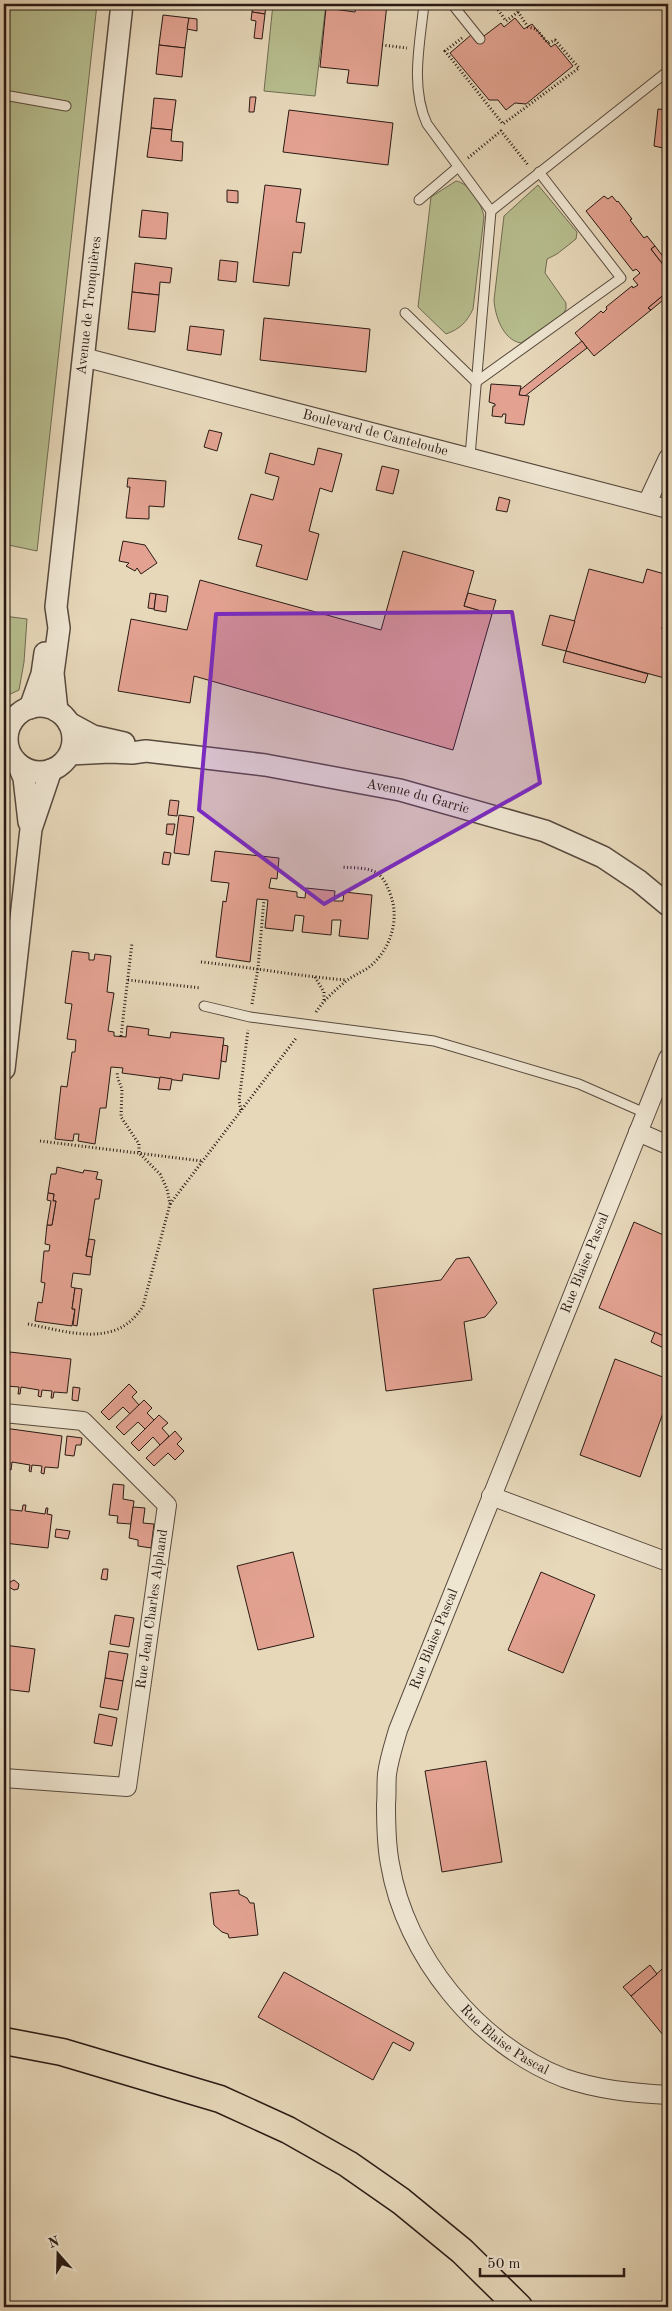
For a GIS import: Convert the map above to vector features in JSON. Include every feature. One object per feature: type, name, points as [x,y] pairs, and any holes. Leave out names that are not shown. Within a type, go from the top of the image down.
[{"type":"main road","points":[[4,2040],[62,2052],[220,2099],[288,2130],[348,2164],[401,2201],[462,2251],[519,2307]]},
{"type":"main road","points":[[4,2060],[92,2062]]},
{"type":"street","name":"Avenue de Tronquières","points":[[63,717],[54,673],[59,628],[56,607],[122,4]]},
{"type":"street","name":"Boulevard de Canteloube","points":[[83,357],[470,456],[668,509]]},
{"type":"street","points":[[647,504],[668,458]]},
{"type":"street","name":"Avenue de Tronquières","points":[[17,714],[42,674],[48,625],[56,607]]},
{"type":"street","points":[[10,754],[33,772],[51,770],[65,761],[70,754],[73,734],[63,717],[47,707],[17,714],[8,731],[10,754],[24,778],[27,794],[27,818],[31,829]]},
{"type":"street","name":"Avenue du Garric","points":[[63,717],[93,736],[134,745],[146,751]]},
{"type":"street","name":"Avenue du Garric","points":[[70,754],[146,751],[265,765],[400,790],[546,831],[603,857],[639,881],[668,905]]},
{"type":"street","points":[[4,1069],[31,829],[51,770]]},
{"type":"street","name":"Rue Blaise Pascal","points":[[668,1058],[398,1730],[387,1774],[386,1831],[390,1866],[405,1916],[429,1965],[465,2011],[510,2050],[564,2078],[617,2092],[668,2095]]},
{"type":"street","points":[[638,1132],[668,1145]]},
{"type":"street","name":"Rue Jean Charles Alphand","points":[[4,1413],[83,1421],[167,1505],[127,1787],[4,1778]]},
{"type":"street","points":[[492,1496],[668,1562]]},
{"type":"lane","points":[[424,4],[417,80],[422,113],[427,124],[491,211],[470,456]]},
{"type":"lane","points":[[452,4],[480,39]]},
{"type":"lane","points":[[491,211],[668,72]]},
{"type":"lane","points":[[4,95],[66,106]]},
{"type":"lane","points":[[419,200],[458,167]]},
{"type":"lane","points":[[476,382],[621,278],[538,174]]},
{"type":"lane","points":[[405,313],[476,382]]},
{"type":"lane","points":[[204,1006],[250,1017],[434,1041],[579,1084],[645,1113]]},
{"type":"path","points":[[494,4],[506,21],[518,12]]},
{"type":"path","points":[[473,30],[445,51],[502,124],[579,68],[555,40],[548,43],[536,28],[528,27],[518,12],[519,4]]},
{"type":"path","points":[[382,45],[420,50]]},
{"type":"path","points":[[458,167],[501,131],[538,174]]},
{"type":"path","points":[[121,1036],[132,943]]},
{"type":"path","points":[[201,962],[258,968],[283,974],[347,980]]},
{"type":"path","points":[[315,977],[324,992],[324,1001]]},
{"type":"path","points":[[128,980],[201,988]]},
{"type":"path","points":[[28,1324],[75,1333],[100,1335],[125,1326],[137,1316],[146,1297],[170,1204],[167,1188],[160,1174],[139,1153],[139,1144],[121,1117],[122,1089],[118,1079],[118,1072]]},
{"type":"path","points":[[40,1141],[202,1161]]},
{"type":"highlighted area","points":[[512,612],[540,783],[324,904],[199,810],[216,614]]},
{"type":"green space","points":[[4,4],[97,4],[37,551],[4,544]]},
{"type":"green space","points":[[273,4],[326,4],[315,96],[264,91]]},
{"type":"green space","points":[[456,181],[466,186],[474,195],[481,206],[484,217],[473,309],[463,324],[446,334],[418,307],[431,197]]},
{"type":"green space","points":[[538,185],[577,232],[576,239],[557,254],[547,259],[545,273],[566,303],[566,309],[563,314],[521,343],[509,337],[501,326],[494,300],[504,216]]},
{"type":"green space","points":[[4,616],[27,619],[24,662],[19,690],[4,697]]},
{"type":"building","points":[[253,4],[266,5],[265,14],[252,12]]},
{"type":"building","points":[[356,4],[387,4],[378,86],[347,83],[349,70],[320,67],[326,8],[355,12]]},
{"type":"building","points":[[252,12],[265,14],[262,39],[254,38],[256,21],[251,20]]},
{"type":"building","points":[[163,15],[189,18],[185,48],[159,45]]},
{"type":"building","points":[[189,18],[197,19],[197,31],[187,29]]},
{"type":"building","points":[[515,18],[524,29],[532,24],[551,47],[555,44],[573,66],[526,104],[515,103],[506,110],[498,100],[489,100],[450,53],[471,35],[476,42],[501,23],[504,27]]},
{"type":"building","points":[[159,45],[185,48],[182,77],[156,74]]},
{"type":"building","points":[[250,97],[256,97],[254,112],[249,112]]},
{"type":"building","points":[[154,98],[176,100],[172,130],[151,128]]},
{"type":"building","points":[[658,109],[667,110],[668,151],[662,151],[663,148],[654,146]]},
{"type":"building","points":[[289,110],[393,123],[388,165],[283,152]]},
{"type":"building","points":[[151,128],[172,130],[171,141],[183,142],[182,161],[147,157]]},
{"type":"building","points":[[265,185],[301,189],[296,222],[305,223],[301,253],[293,252],[289,286],[253,282]]},
{"type":"building","points":[[227,190],[238,191],[238,203],[227,202]]},
{"type":"building","points":[[604,196],[608,199],[612,196],[618,201],[644,238],[647,236],[655,246],[651,249],[668,271],[664,276],[668,283],[662,288],[666,293],[648,308],[651,310],[594,356],[575,333],[601,311],[603,313],[607,309],[606,307],[632,286],[633,288],[638,285],[633,279],[640,273],[636,269],[633,271],[586,211]]},
{"type":"building","points":[[142,210],[168,213],[166,239],[139,237]]},
{"type":"building","points":[[655,246],[668,263],[668,271],[651,249]]},
{"type":"building","points":[[220,260],[238,262],[236,282],[218,280]]},
{"type":"building","points":[[135,263],[172,268],[170,283],[160,282],[159,295],[132,292]]},
{"type":"building","points":[[666,284],[668,296],[651,310],[648,308],[666,293],[662,288]]},
{"type":"building","points":[[132,292],[159,295],[155,332],[128,329]]},
{"type":"building","points":[[264,318],[370,329],[366,372],[260,360]]},
{"type":"building","points":[[190,326],[224,330],[221,355],[187,350]]},
{"type":"building","points":[[582,341],[587,348],[525,396],[519,395],[520,390]]},
{"type":"building","points":[[491,384],[521,386],[519,395],[529,396],[524,425],[505,423],[506,414],[503,414],[502,417],[492,416],[495,404],[489,402]]},
{"type":"building","points":[[209,430],[222,433],[217,451],[204,447]]},
{"type":"building","points":[[318,448],[342,454],[332,492],[320,488],[309,531],[319,534],[307,580],[256,566],[262,545],[238,539],[251,494],[273,500],[279,477],[265,473],[270,453],[314,465]]},
{"type":"building","points":[[382,466],[399,470],[393,494],[376,490]]},
{"type":"building","points":[[128,478],[166,481],[164,507],[149,506],[149,519],[126,518],[130,487],[127,487]]},
{"type":"building","points":[[499,497],[510,500],[507,512],[496,510]]},
{"type":"building","points":[[123,541],[145,545],[157,563],[141,574],[137,568],[135,571],[126,566],[129,563],[119,561]]},
{"type":"building","points":[[403,551],[474,571],[464,606],[492,614],[453,750],[194,676],[190,703],[118,691],[131,619],[187,630],[200,580],[381,630]]},
{"type":"building","points":[[589,569],[643,583],[647,569],[668,575],[668,604],[662,629],[668,630],[668,679],[566,651]]},
{"type":"building","points":[[150,593],[156,594],[154,609],[148,608]]},
{"type":"building","points":[[468,593],[496,600],[492,614],[464,606]]},
{"type":"building","points":[[156,594],[168,596],[166,612],[154,610]]},
{"type":"building","points":[[666,613],[668,614],[668,630],[662,629]]},
{"type":"building","points":[[550,615],[575,621],[566,651],[542,645]]},
{"type":"building","points":[[566,651],[648,674],[645,683],[563,662]]},
{"type":"building","points":[[170,800],[179,801],[177,816],[168,815]]},
{"type":"building","points":[[179,815],[194,817],[189,855],[174,853]]},
{"type":"building","points":[[167,824],[175,824],[173,835],[166,834]]},
{"type":"building","points":[[215,851],[279,858],[277,879],[271,878],[269,888],[297,892],[297,897],[305,898],[306,888],[335,891],[334,901],[343,901],[344,892],[372,895],[368,939],[339,936],[341,920],[332,920],[331,935],[302,932],[304,916],[295,915],[293,931],[265,928],[268,900],[257,899],[250,962],[216,957],[223,901],[226,902],[229,883],[211,881]]},
{"type":"building","points":[[164,852],[171,853],[169,865],[162,864]]},
{"type":"building","points":[[72,951],[89,953],[89,960],[94,960],[95,954],[111,956],[107,992],[114,993],[108,1031],[114,1032],[114,1036],[126,1037],[127,1026],[149,1029],[148,1035],[170,1038],[171,1032],[224,1038],[219,1079],[183,1074],[182,1081],[122,1073],[123,1068],[111,1067],[106,1108],[100,1108],[95,1144],[78,1141],[79,1134],[74,1134],[73,1141],[55,1139],[61,1086],[67,1087],[72,1052],[75,1052],[76,1040],[67,1039],[72,1004],[65,1003]]},
{"type":"building","points":[[223,1045],[228,1046],[226,1062],[221,1061]]},
{"type":"building","points":[[160,1077],[172,1079],[170,1090],[158,1089]]},
{"type":"building","points":[[57,1167],[83,1173],[84,1170],[98,1172],[96,1179],[102,1180],[99,1199],[95,1199],[86,1256],[92,1257],[90,1275],[73,1273],[71,1287],[75,1288],[72,1309],[75,1309],[72,1326],[35,1321],[38,1302],[42,1303],[45,1283],[41,1282],[44,1251],[49,1251],[50,1245],[45,1244],[47,1225],[52,1225],[56,1201],[53,1201],[54,1194],[48,1193],[51,1174],[56,1174]]},
{"type":"building","points":[[48,1193],[54,1194],[53,1201],[56,1201],[52,1225],[47,1225],[51,1201],[47,1200]]},
{"type":"building","points":[[634,1222],[668,1237],[668,1338],[599,1308]]},
{"type":"building","points":[[89,1239],[95,1240],[92,1257],[86,1256]]},
{"type":"building","points":[[469,1257],[497,1303],[485,1317],[464,1322],[472,1380],[386,1391],[373,1289],[441,1280],[456,1259]]},
{"type":"building","points":[[75,1288],[82,1289],[77,1326],[73,1325],[75,1309],[72,1309]]},
{"type":"building","points":[[655,1332],[668,1338],[668,1350],[651,1342]]},
{"type":"building","points":[[10,1352],[71,1359],[67,1393],[54,1392],[53,1398],[51,1398],[52,1391],[42,1390],[41,1397],[38,1396],[39,1390],[21,1387],[20,1394],[18,1394],[19,1387],[6,1386]]},
{"type":"building","points":[[615,1359],[668,1379],[668,1399],[640,1477],[580,1455]]},
{"type":"building","points":[[129,1384],[137,1392],[132,1397],[139,1405],[130,1414],[123,1407],[109,1420],[101,1412]]},
{"type":"building","points":[[73,1387],[80,1388],[78,1401],[72,1400]]},
{"type":"building","points":[[144,1400],[152,1408],[147,1413],[154,1420],[145,1429],[138,1422],[124,1435],[116,1427]]},
{"type":"building","points":[[159,1415],[168,1423],[162,1428],[169,1436],[160,1445],[153,1437],[139,1451],[131,1443]]},
{"type":"building","points":[[4,1428],[62,1436],[58,1468],[45,1467],[44,1474],[41,1473],[42,1466],[32,1465],[31,1472],[29,1471],[30,1465],[12,1462],[11,1470],[9,1469],[10,1462],[4,1462]]},
{"type":"building","points":[[175,1431],[182,1439],[177,1444],[184,1451],[175,1460],[168,1453],[154,1466],[146,1458]]},
{"type":"building","points":[[67,1436],[82,1438],[81,1445],[76,1445],[74,1456],[65,1455]]},
{"type":"building","points":[[113,1484],[124,1485],[123,1499],[134,1501],[131,1524],[117,1523],[118,1516],[109,1515]]},
{"type":"building","points":[[23,1505],[26,1505],[25,1511],[45,1514],[46,1508],[48,1508],[47,1514],[52,1515],[48,1548],[4,1543],[4,1509],[22,1511]]},
{"type":"building","points":[[133,1507],[145,1508],[143,1523],[154,1524],[151,1548],[138,1546],[138,1540],[129,1538]]},
{"type":"building","points":[[56,1529],[70,1531],[68,1539],[55,1537]]},
{"type":"building","points":[[293,1552],[314,1637],[258,1650],[237,1566]]},
{"type":"building","points":[[103,1569],[108,1569],[107,1580],[101,1579]]},
{"type":"building","points":[[541,1572],[595,1595],[563,1673],[508,1650]]},
{"type":"building","points":[[14,1580],[19,1584],[18,1589],[14,1590],[9,1587],[10,1582]]},
{"type":"building","points":[[115,1615],[134,1618],[129,1647],[110,1644]]},
{"type":"building","points":[[4,1645],[35,1649],[29,1692],[4,1689]]},
{"type":"building","points":[[109,1651],[128,1654],[123,1681],[105,1678]]},
{"type":"building","points":[[105,1678],[123,1681],[118,1710],[100,1707]]},
{"type":"building","points":[[99,1714],[117,1718],[112,1746],[94,1743]]},
{"type":"building","points":[[486,1761],[502,1862],[442,1872],[425,1771]]},
{"type":"building","points":[[239,1890],[239,1894],[247,1898],[250,1903],[254,1903],[258,1935],[229,1938],[228,1934],[222,1932],[214,1925],[210,1893]]},
{"type":"building","points":[[668,1964],[668,2041],[631,1996]]},
{"type":"building","points":[[650,1965],[657,1974],[631,1996],[623,1987]]},
{"type":"building","points":[[284,1972],[414,2043],[410,2051],[393,2042],[373,2080],[258,2017]]}]
